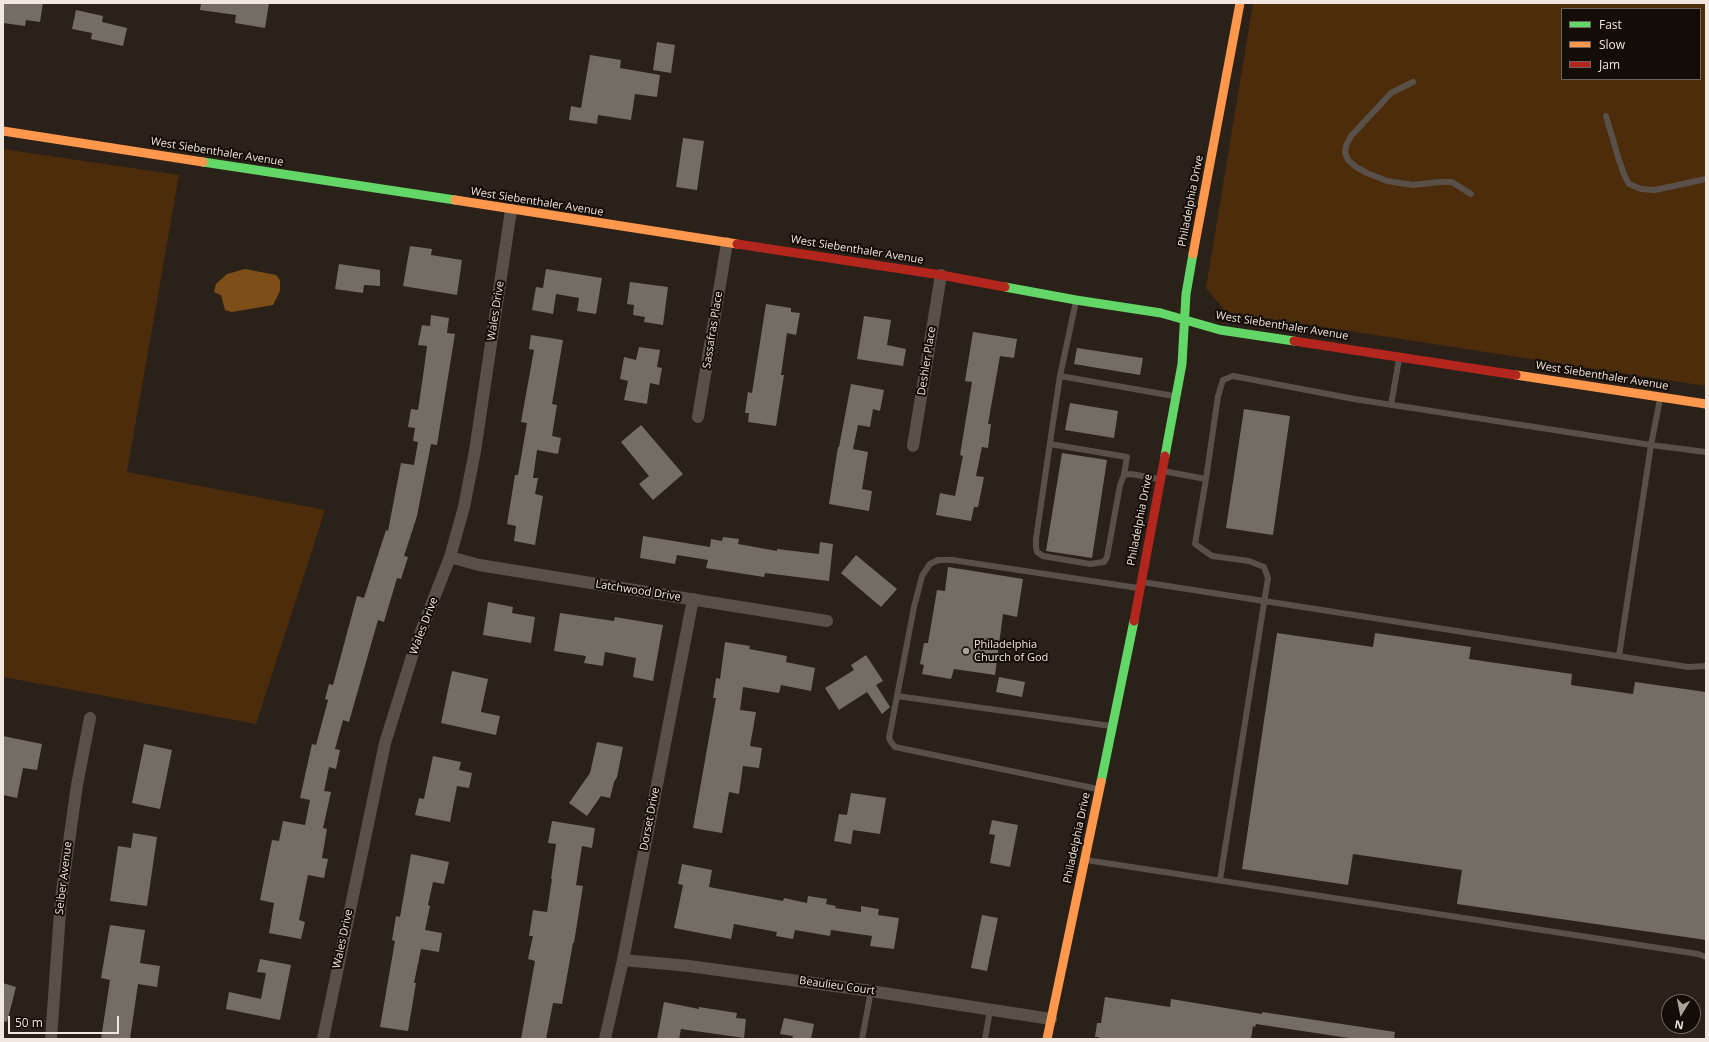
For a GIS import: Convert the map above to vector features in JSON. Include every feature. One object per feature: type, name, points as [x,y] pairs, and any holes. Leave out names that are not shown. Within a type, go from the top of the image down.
[{"type":"main road","name":"Philadelphia Drive","points":[[1047,1039],[1112,726],[1182,364],[1186,294],[1240,3]]},
{"type":"main road","name":"West Siebenthaler Avenue","points":[[3,131],[941,275],[1076,300],[1160,313],[1185,318],[1220,330],[1706,404]]},
{"type":"street","name":"Wales Drive","points":[[323,1039],[385,743],[415,647],[450,557],[464,507],[475,451],[511,210]]},
{"type":"street","name":"Sassafras Place","points":[[698,417],[727,243]]},
{"type":"street","name":"Deshler Place","points":[[913,446],[941,275]]},
{"type":"street","name":"Latchwood Drive","points":[[450,557],[480,565],[827,621]]},
{"type":"street","name":"Dorset Drive","points":[[605,1039],[623,960],[693,599]]},
{"type":"street","name":"Seiber Avenue","points":[[51,1039],[61,898],[77,786],[90,718]]},
{"type":"street","name":"Beaulieu Court","points":[[623,960],[689,966],[871,991],[1051,1019]]},
{"type":"lane","points":[[1413,82],[1391,93],[1351,136],[1346,146],[1345,153],[1348,160],[1356,167],[1367,173],[1387,181],[1414,185],[1452,182],[1471,194]]},
{"type":"lane","points":[[1606,116],[1619,160],[1629,184],[1641,189],[1655,190],[1706,179]]},
{"type":"lane","points":[[1050,444],[1127,457],[1124,474],[1120,485],[1107,557],[1104,562],[1090,564],[1043,556],[1038,552],[1036,547],[1050,444],[1060,376],[1076,300]]},
{"type":"lane","points":[[1391,405],[1400,357]]},
{"type":"lane","points":[[1060,376],[1176,396]]},
{"type":"lane","points":[[1220,880],[1268,578],[1264,567],[1249,561],[1212,556],[1196,544],[1218,396],[1223,380],[1233,376],[1391,405],[1706,452]]},
{"type":"lane","points":[[1619,656],[1651,445],[1660,397]]},
{"type":"lane","points":[[1124,474],[1161,475],[1206,479]]},
{"type":"lane","points":[[1099,789],[895,747],[891,742],[889,738],[914,607],[922,576],[930,564],[938,560],[952,560],[1265,601],[1688,667],[1706,666]]},
{"type":"lane","points":[[897,696],[1112,726]]},
{"type":"lane","points":[[1085,860],[1698,954],[1706,957]]},
{"type":"lane","points":[[862,1039],[871,991]]},
{"type":"lane","points":[[985,1039],[990,1010]]},
{"type":"shaded area","points":[[1253,3],[1706,3],[1706,386],[1226,312],[1206,288]]},
{"type":"shaded area","points":[[3,149],[179,175],[127,472],[325,510],[256,724],[3,677]]},
{"type":"shaded area","points":[[245,269],[276,275],[280,280],[280,291],[273,305],[232,312],[225,310],[221,295],[214,292],[216,284],[227,274]]},
{"type":"building","points":[[3,3],[43,3],[40,22],[26,20],[25,26],[3,23]]},
{"type":"building","points":[[201,3],[269,3],[265,28],[235,23],[236,15],[200,10]]},
{"type":"building","points":[[76,10],[103,16],[102,22],[127,28],[123,46],[91,39],[92,33],[72,29]]},
{"type":"building","points":[[657,42],[675,45],[671,73],[653,70]]},
{"type":"building","points":[[590,55],[621,60],[620,68],[660,75],[657,97],[635,94],[631,120],[598,115],[597,124],[569,120],[571,106],[581,108]]},
{"type":"building","points":[[683,138],[704,141],[697,190],[676,187]]},
{"type":"building","points":[[410,246],[432,249],[431,255],[462,260],[457,295],[403,286]]},
{"type":"building","points":[[339,264],[380,270],[380,286],[364,285],[363,293],[335,289]]},
{"type":"building","points":[[546,269],[602,278],[596,314],[577,311],[579,298],[556,294],[553,314],[532,310],[536,287],[543,288]]},
{"type":"building","points":[[630,282],[668,287],[663,325],[644,322],[645,317],[633,315],[634,305],[627,304]]},
{"type":"building","points":[[766,304],[791,308],[791,312],[800,313],[796,335],[787,333],[781,375],[784,375],[776,426],[748,422],[749,413],[745,413],[748,392],[752,393]]},
{"type":"building","points":[[431,315],[449,318],[447,333],[455,334],[437,445],[431,444],[417,516],[404,556],[408,557],[401,579],[397,578],[384,622],[378,620],[349,722],[343,720],[335,749],[340,750],[336,769],[329,767],[324,791],[331,792],[323,828],[327,829],[322,858],[328,859],[324,878],[308,875],[299,920],[305,922],[301,939],[269,933],[274,903],[260,900],[272,840],[279,841],[283,821],[305,825],[310,800],[300,798],[312,744],[316,745],[328,700],[325,699],[329,684],[333,685],[357,596],[364,598],[386,530],[388,531],[401,463],[414,465],[418,442],[413,441],[415,428],[408,427],[411,409],[418,410],[424,369],[427,346],[418,345],[422,325],[430,326]]},
{"type":"building","points":[[864,316],[891,320],[887,345],[906,349],[903,366],[857,359]]},
{"type":"building","points":[[973,332],[1017,339],[1014,358],[1000,356],[988,424],[991,424],[988,448],[982,447],[976,476],[984,477],[978,507],[974,507],[971,521],[936,515],[940,493],[955,496],[963,456],[960,455],[972,382],[965,381]]},
{"type":"building","points":[[531,335],[563,340],[552,404],[557,405],[552,436],[561,438],[558,454],[537,450],[533,478],[538,478],[535,494],[543,496],[535,545],[514,541],[516,526],[507,524],[515,475],[518,475],[527,423],[521,422],[534,350],[529,349]]},
{"type":"building","points":[[639,347],[660,350],[657,367],[662,368],[659,385],[650,383],[647,404],[624,400],[628,381],[620,379],[624,357],[636,360]]},
{"type":"building","points":[[1077,348],[1143,358],[1140,375],[1074,364]]},
{"type":"building","points":[[851,384],[884,390],[880,411],[873,409],[870,427],[858,425],[853,449],[868,452],[862,489],[872,491],[869,511],[829,504],[838,447]]},
{"type":"building","points":[[1070,403],[1118,411],[1114,438],[1065,430]]},
{"type":"building","points":[[1244,409],[1290,416],[1273,535],[1226,528]]},
{"type":"building","points":[[641,425],[683,474],[653,500],[639,484],[649,476],[621,442]]},
{"type":"building","points":[[1062,453],[1107,460],[1092,558],[1046,551]]},
{"type":"building","points":[[643,536],[710,547],[711,539],[722,541],[723,537],[739,539],[738,544],[777,551],[777,549],[819,554],[820,542],[833,544],[829,581],[765,573],[764,577],[706,568],[708,560],[677,555],[675,564],[640,558]]},
{"type":"building","points":[[856,555],[897,589],[881,607],[841,573]]},
{"type":"building","points":[[948,567],[1023,579],[1017,617],[1003,614],[995,675],[954,669],[951,679],[922,674],[924,665],[920,664],[924,643],[928,643],[937,590],[945,591]]},
{"type":"building","points":[[488,602],[513,607],[512,613],[535,617],[531,643],[483,635]]},
{"type":"building","points":[[560,613],[614,621],[615,617],[663,625],[653,681],[633,677],[636,658],[605,652],[603,666],[584,663],[586,656],[554,651]]},
{"type":"building","points":[[1277,633],[1373,647],[1375,633],[1471,647],[1469,659],[1572,674],[1571,685],[1633,694],[1635,682],[1706,692],[1706,940],[1457,904],[1462,870],[1353,854],[1348,885],[1242,869]]},
{"type":"building","points":[[725,642],[750,646],[749,649],[787,656],[786,662],[815,668],[811,691],[781,685],[779,693],[743,687],[740,710],[756,712],[750,746],[762,748],[759,768],[743,766],[739,794],[729,792],[722,833],[693,828],[716,698],[713,698],[716,678],[720,679]]},
{"type":"building","points":[[866,655],[883,681],[876,685],[890,707],[882,714],[867,692],[839,710],[825,688],[854,670],[851,665]]},
{"type":"building","points":[[452,671],[488,679],[481,712],[500,716],[496,735],[441,723]]},
{"type":"building","points":[[999,677],[1025,682],[1022,697],[996,692]]},
{"type":"building","points":[[3,736],[42,744],[37,770],[23,768],[17,798],[3,795]]},
{"type":"building","points":[[597,742],[623,747],[617,777],[614,782],[610,798],[601,796],[587,816],[569,803],[590,773]]},
{"type":"building","points":[[144,744],[172,750],[160,809],[132,803]]},
{"type":"building","points":[[433,756],[461,762],[459,770],[472,773],[469,788],[457,786],[450,822],[415,815],[419,798],[424,799]]},
{"type":"building","points":[[851,793],[886,798],[880,834],[853,830],[851,844],[834,841],[839,814],[847,815]]},
{"type":"building","points":[[992,820],[1018,825],[1010,867],[990,863],[995,835],[989,834]]},
{"type":"building","points":[[552,821],[595,828],[592,848],[582,846],[576,885],[583,886],[562,1004],[553,1003],[546,1039],[521,1039],[535,961],[528,959],[533,936],[529,936],[533,910],[547,912],[552,879],[556,844],[548,843]]},
{"type":"building","points":[[133,833],[157,837],[147,906],[110,901],[118,846],[131,848]]},
{"type":"building","points":[[411,854],[449,862],[444,884],[433,882],[425,930],[442,933],[439,952],[421,949],[414,983],[416,983],[408,1031],[380,1027],[395,941],[392,940],[396,916],[400,917]]},
{"type":"building","points":[[682,864],[712,870],[709,887],[783,901],[784,898],[807,903],[808,896],[827,899],[826,904],[836,906],[835,908],[861,912],[861,906],[879,909],[878,915],[899,918],[894,949],[870,946],[872,936],[831,930],[830,936],[795,930],[793,939],[776,936],[777,932],[734,924],[731,939],[674,928],[683,885],[678,884]]},
{"type":"building","points":[[982,915],[998,918],[987,971],[971,968]]},
{"type":"building","points":[[110,925],[145,930],[140,963],[160,966],[157,987],[138,984],[130,1039],[101,1039],[110,980],[101,978]]},
{"type":"building","points":[[260,959],[291,965],[280,1020],[226,1009],[229,992],[261,999],[266,973],[257,972]]},
{"type":"building","points":[[3,983],[16,987],[7,1022],[3,1021]]},
{"type":"building","points":[[1105,997],[1170,1007],[1171,999],[1262,1014],[1262,1012],[1395,1032],[1394,1039],[1355,1039],[1256,1024],[1255,1027],[1253,1026],[1251,1039],[1099,1039],[1099,1037],[1095,1037],[1097,1023],[1101,1023]]},
{"type":"building","points":[[664,1002],[699,1009],[699,1007],[737,1013],[736,1018],[746,1019],[744,1038],[681,1029],[679,1039],[657,1039]]},
{"type":"building","points":[[784,1018],[814,1024],[811,1039],[792,1039],[793,1036],[780,1034]]},
{"type":"traffic: fast","points":[[203,162],[455,200]]},
{"type":"traffic: fast","points":[[1165,456],[1182,364],[1186,294],[1193,254]]},
{"type":"traffic: fast","points":[[1005,287],[1161,313],[1220,330],[1294,341]]},
{"type":"traffic: fast","points":[[1101,782],[1134,621]]},
{"type":"traffic: slow","points":[[1193,254],[1240,3]]},
{"type":"traffic: slow","points":[[3,131],[203,162]]},
{"type":"traffic: slow","points":[[455,200],[737,244]]},
{"type":"traffic: slow","points":[[1516,375],[1706,404]]},
{"type":"traffic: slow","points":[[1047,1039],[1101,782]]},
{"type":"traffic: jam","points":[[737,244],[941,275],[1005,287]]},
{"type":"traffic: jam","points":[[1294,341],[1516,375]]},
{"type":"traffic: jam","points":[[1134,621],[1165,456]]},
{"type":"place","name":"Philadelphia Church of God","points":[[966,651]]}]
